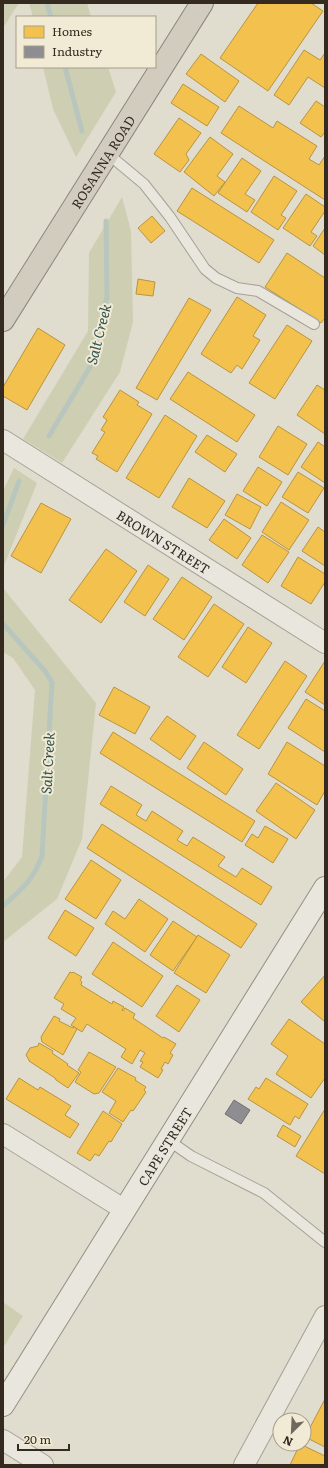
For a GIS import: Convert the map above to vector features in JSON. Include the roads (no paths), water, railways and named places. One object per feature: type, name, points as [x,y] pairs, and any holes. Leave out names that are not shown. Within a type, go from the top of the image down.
[{"type":"highway","name":"ROSANNA ROAD","points":[[3,320],[202,3]]},
{"type":"street","name":"BROWN STREET","points":[[3,440],[325,643]]},
{"type":"street","name":"CAPE STREET","points":[[3,1405],[325,888]]},
{"type":"street","points":[[3,1134],[125,1210]]},
{"type":"street","points":[[244,1465],[325,1316]]},
{"type":"street","points":[[3,1440],[43,1465]]},
{"type":"lane","points":[[108,154],[144,184],[170,217],[205,269],[216,278],[237,288],[258,291],[314,324]]},
{"type":"lane","points":[[168,1140],[191,1156],[264,1193],[325,1242]]},
{"type":"waterway","name":"Salt Creek","points":[[47,3],[51,16]]},
{"type":"waterway","name":"Salt Creek","points":[[65,68],[82,131]]},
{"type":"waterway","name":"Salt Creek","points":[[49,436],[90,367],[107,297],[106,221]]},
{"type":"waterway","name":"Salt Creek","points":[[3,525],[19,481]]},
{"type":"waterway","name":"Salt Creek","points":[[3,624],[45,671],[52,682],[42,856],[31,878],[3,906]]}]
